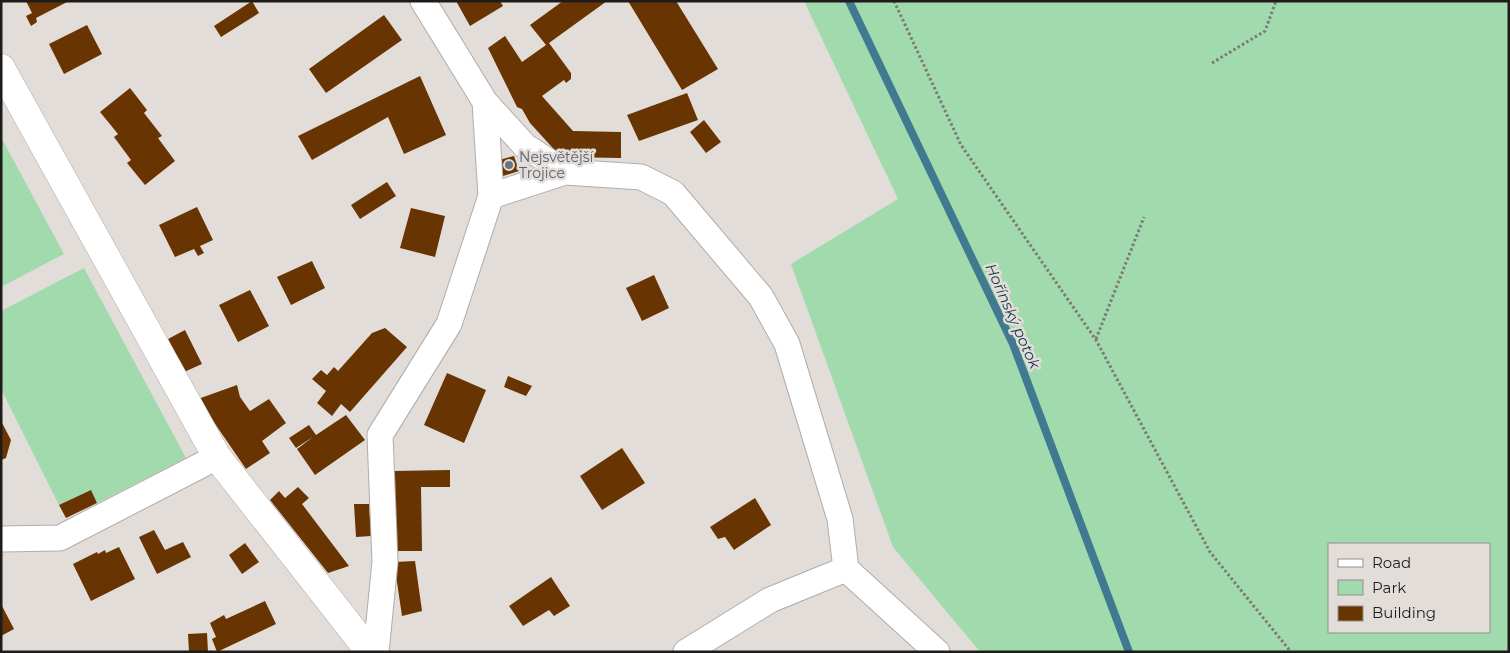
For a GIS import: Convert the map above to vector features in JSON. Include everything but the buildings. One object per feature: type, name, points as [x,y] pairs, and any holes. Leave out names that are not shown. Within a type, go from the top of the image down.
[{"type":"street","points":[[423,1],[485,102],[525,146],[566,172]]},
{"type":"street","points":[[1,68],[217,457],[370,652]]},
{"type":"street","points":[[376,652],[384,562],[380,435],[449,324],[491,196],[485,102]]},
{"type":"street","points":[[491,196],[566,172],[640,176],[673,193],[761,297],[787,344],[840,519],[846,569],[937,652]]},
{"type":"street","points":[[1,539],[60,538],[217,457]]},
{"type":"street","points":[[686,652],[770,600],[846,569]]},
{"type":"path","points":[[894,1],[962,145],[1096,340],[1210,552],[1291,652]]},
{"type":"path","points":[[1212,63],[1265,30],[1276,1]]},
{"type":"path","points":[[1096,340],[1144,217]]},
{"type":"green space","points":[[804,1],[1509,1],[1509,652],[980,652],[893,547],[791,264],[898,199]]},
{"type":"green space","points":[[1,137],[64,254],[1,287]]},
{"type":"green space","points":[[84,268],[186,458],[97,503],[91,490],[59,505],[1,389],[1,311]]},
{"type":"waterway","name":"Hořínský potok","points":[[849,1],[1013,344],[1129,652]]},
{"type":"place","name":"Nejsvětější Trojice","points":[[509,165]]}]
